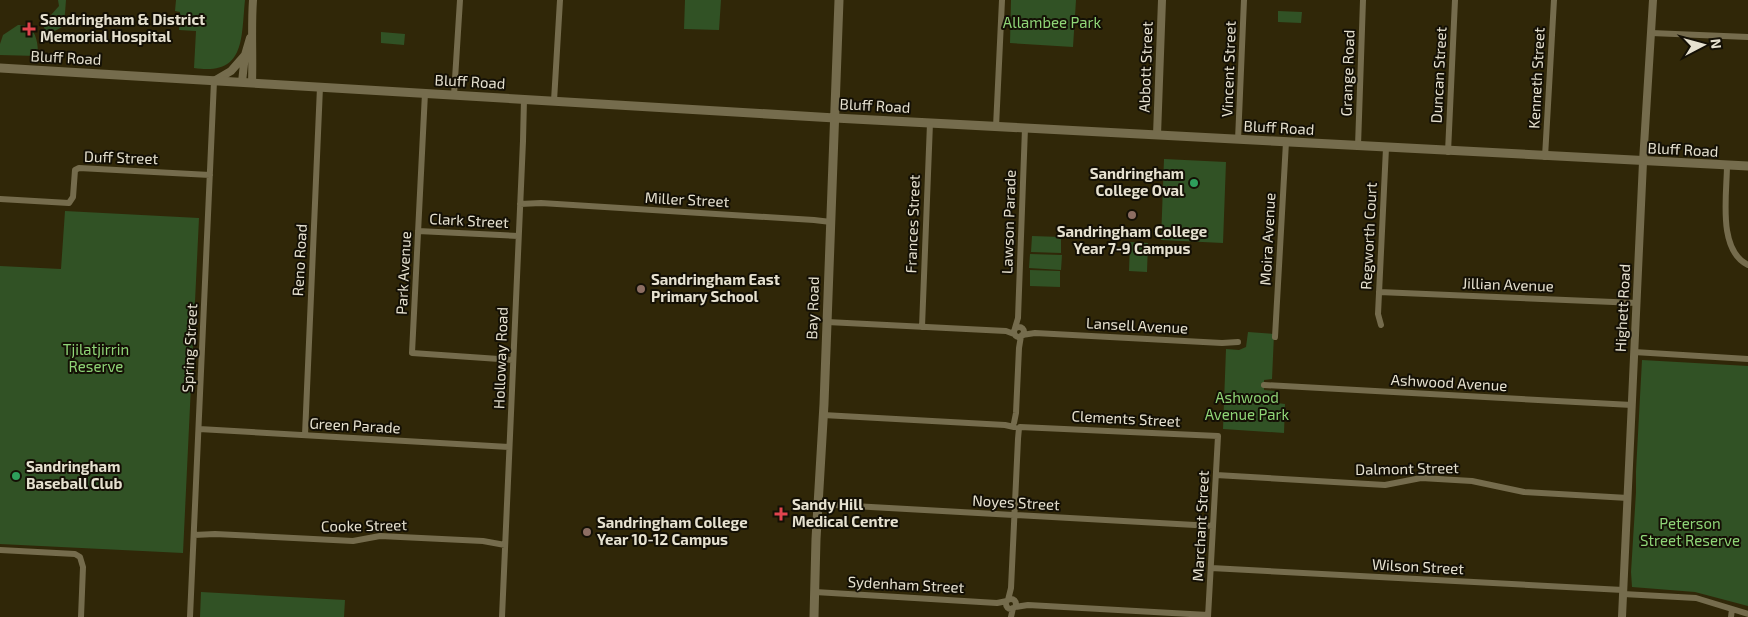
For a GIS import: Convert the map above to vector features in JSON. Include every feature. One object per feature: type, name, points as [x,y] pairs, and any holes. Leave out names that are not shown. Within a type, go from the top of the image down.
[{"type":"main road","name":"Bay Road","points":[[814,617],[817,504],[823,415],[839,0]]},
{"type":"main road","name":"Bluff Road","points":[[0,68],[835,118],[1448,152],[1748,166]]},
{"type":"street","points":[[247,82],[253,51],[251,34],[253,0]]},
{"type":"street","points":[[454,95],[460,0]]},
{"type":"street","points":[[554,101],[560,0]]},
{"type":"street","points":[[996,127],[1002,0]]},
{"type":"street","name":"Abbott Street","points":[[1157,135],[1162,0]]},
{"type":"street","name":"Vincent Street","points":[[1238,140],[1244,0]]},
{"type":"street","name":"Grange Road","points":[[1358,146],[1363,0]]},
{"type":"street","name":"Duncan Street","points":[[1448,152],[1455,0]]},
{"type":"street","name":"Kenneth Street","points":[[1546,157],[1554,0]]},
{"type":"street","name":"Highett Road","points":[[1622,617],[1643,162],[1653,0]]},
{"type":"street","points":[[1651,33],[1748,37]]},
{"type":"street","points":[[247,82],[245,55],[251,34]]},
{"type":"street","points":[[214,81],[230,71],[245,55]]},
{"type":"street","name":"Spring Street","points":[[190,617],[214,81]]},
{"type":"street","name":"Reno Road","points":[[305,435],[320,87]]},
{"type":"street","name":"Park Avenue","points":[[425,93],[412,353],[514,360]]},
{"type":"street","name":"Holloway Road","points":[[502,617],[524,99]]},
{"type":"street","name":"Frances Street","points":[[922,327],[930,123]]},
{"type":"street","name":"Lawson Parade","points":[[1010,617],[1018,439],[1016,413],[1019,348],[1018,318],[1025,128]]},
{"type":"street","name":"Moira Avenue","points":[[1275,337],[1286,142]]},
{"type":"street","name":"Regworth Court","points":[[1380,325],[1378,314],[1386,148]]},
{"type":"street","points":[[1727,166],[1726,216],[1731,247],[1736,257],[1748,265]]},
{"type":"street","name":"Duff Street","points":[[0,199],[69,202],[73,197],[75,170],[79,168],[210,175]]},
{"type":"street","name":"Miller Street","points":[[520,202],[831,222]]},
{"type":"street","name":"Clark Street","points":[[418,231],[518,236]]},
{"type":"street","name":"Jillian Avenue","points":[[1379,292],[1636,303]]},
{"type":"street","name":"Lansell Avenue","points":[[827,322],[1222,343],[1238,342]]},
{"type":"street","points":[[1634,352],[1748,359]]},
{"type":"street","name":"Ashwood Avenue","points":[[1264,385],[1632,405]]},
{"type":"street","name":"Clements Street","points":[[823,415],[1218,436]]},
{"type":"street","name":"Green Parade","points":[[199,429],[509,447]]},
{"type":"street","name":"Marchant Street","points":[[1208,616],[1218,436]]},
{"type":"street","name":"Dalmont Street","points":[[1216,475],[1385,485],[1421,478],[1472,481],[1524,492],[1628,498]]},
{"type":"street","name":"Noyes Street","points":[[817,504],[1213,526]]},
{"type":"street","name":"Cooke Street","points":[[194,533],[352,541],[380,536],[505,543]]},
{"type":"street","points":[[0,550],[75,554],[80,557],[83,567],[80,617]]},
{"type":"street","name":"Wilson Street","points":[[1211,568],[1696,598],[1748,614]]},
{"type":"street","name":"Sydenham Street","points":[[815,592],[1208,616]]},
{"type":"street","points":[[1731,617],[1732,609]]},
{"type":"green space","points":[[58,0],[66,0],[64,26],[51,33],[46,32],[39,16],[51,15],[59,6]]},
{"type":"green space","points":[[176,0],[245,0],[241,40],[238,51],[232,60],[223,66],[211,69],[194,68],[196,31],[179,30],[180,12],[175,11]]},
{"type":"green space","points":[[685,0],[721,0],[719,30],[684,29]]},
{"type":"green space","name":"Allambee Park","points":[[1011,0],[1076,0],[1073,47],[1010,43]]},
{"type":"green space","points":[[1278,11],[1302,12],[1301,23],[1278,22]]},
{"type":"green space","points":[[18,25],[28,25],[33,32],[37,43],[38,56],[0,55],[0,44],[3,35]]},
{"type":"green space","points":[[381,32],[405,34],[404,45],[381,43]]},
{"type":"green space","name":"Sandringham College Oval","points":[[1164,159],[1226,162],[1223,243],[1161,240]]},
{"type":"green space","name":"Tjilatjirrin Reserve","points":[[65,211],[199,218],[183,553],[0,544],[0,266],[61,269]]},
{"type":"green space","points":[[1032,236],[1061,237],[1061,253],[1031,252]]},
{"type":"green space","points":[[1130,242],[1148,243],[1147,272],[1129,271]]},
{"type":"green space","points":[[1030,254],[1062,255],[1061,270],[1029,268]]},
{"type":"green space","points":[[1030,270],[1060,271],[1060,287],[1030,286]]},
{"type":"green space","name":"Ashwood Avenue Park","points":[[1248,332],[1274,334],[1272,379],[1264,380],[1264,390],[1275,391],[1277,403],[1285,404],[1284,433],[1223,429],[1226,349],[1239,350],[1246,347]]},
{"type":"green space","name":"Peterson Street Reserve","points":[[1642,360],[1748,366],[1748,606],[1695,592],[1632,587],[1631,572]]},
{"type":"green space","points":[[201,592],[345,600],[344,617],[200,617]]},
{"type":"place","name":"Sandringham & District Memorial Hospital","points":[[29,29]]},
{"type":"place","name":"Sandringham College Oval","points":[[1194,183]]},
{"type":"place","name":"Sandringham College Year 7-9 Campus","points":[[1132,215]]},
{"type":"place","name":"Sandringham East Primary School","points":[[641,289]]},
{"type":"place","name":"Sandringham Baseball Club","points":[[16,476]]},
{"type":"place","name":"Sandy Hill Medical Centre","points":[[781,514]]},
{"type":"place","name":"Sandringham College Year 10-12 Campus","points":[[587,532]]}]
